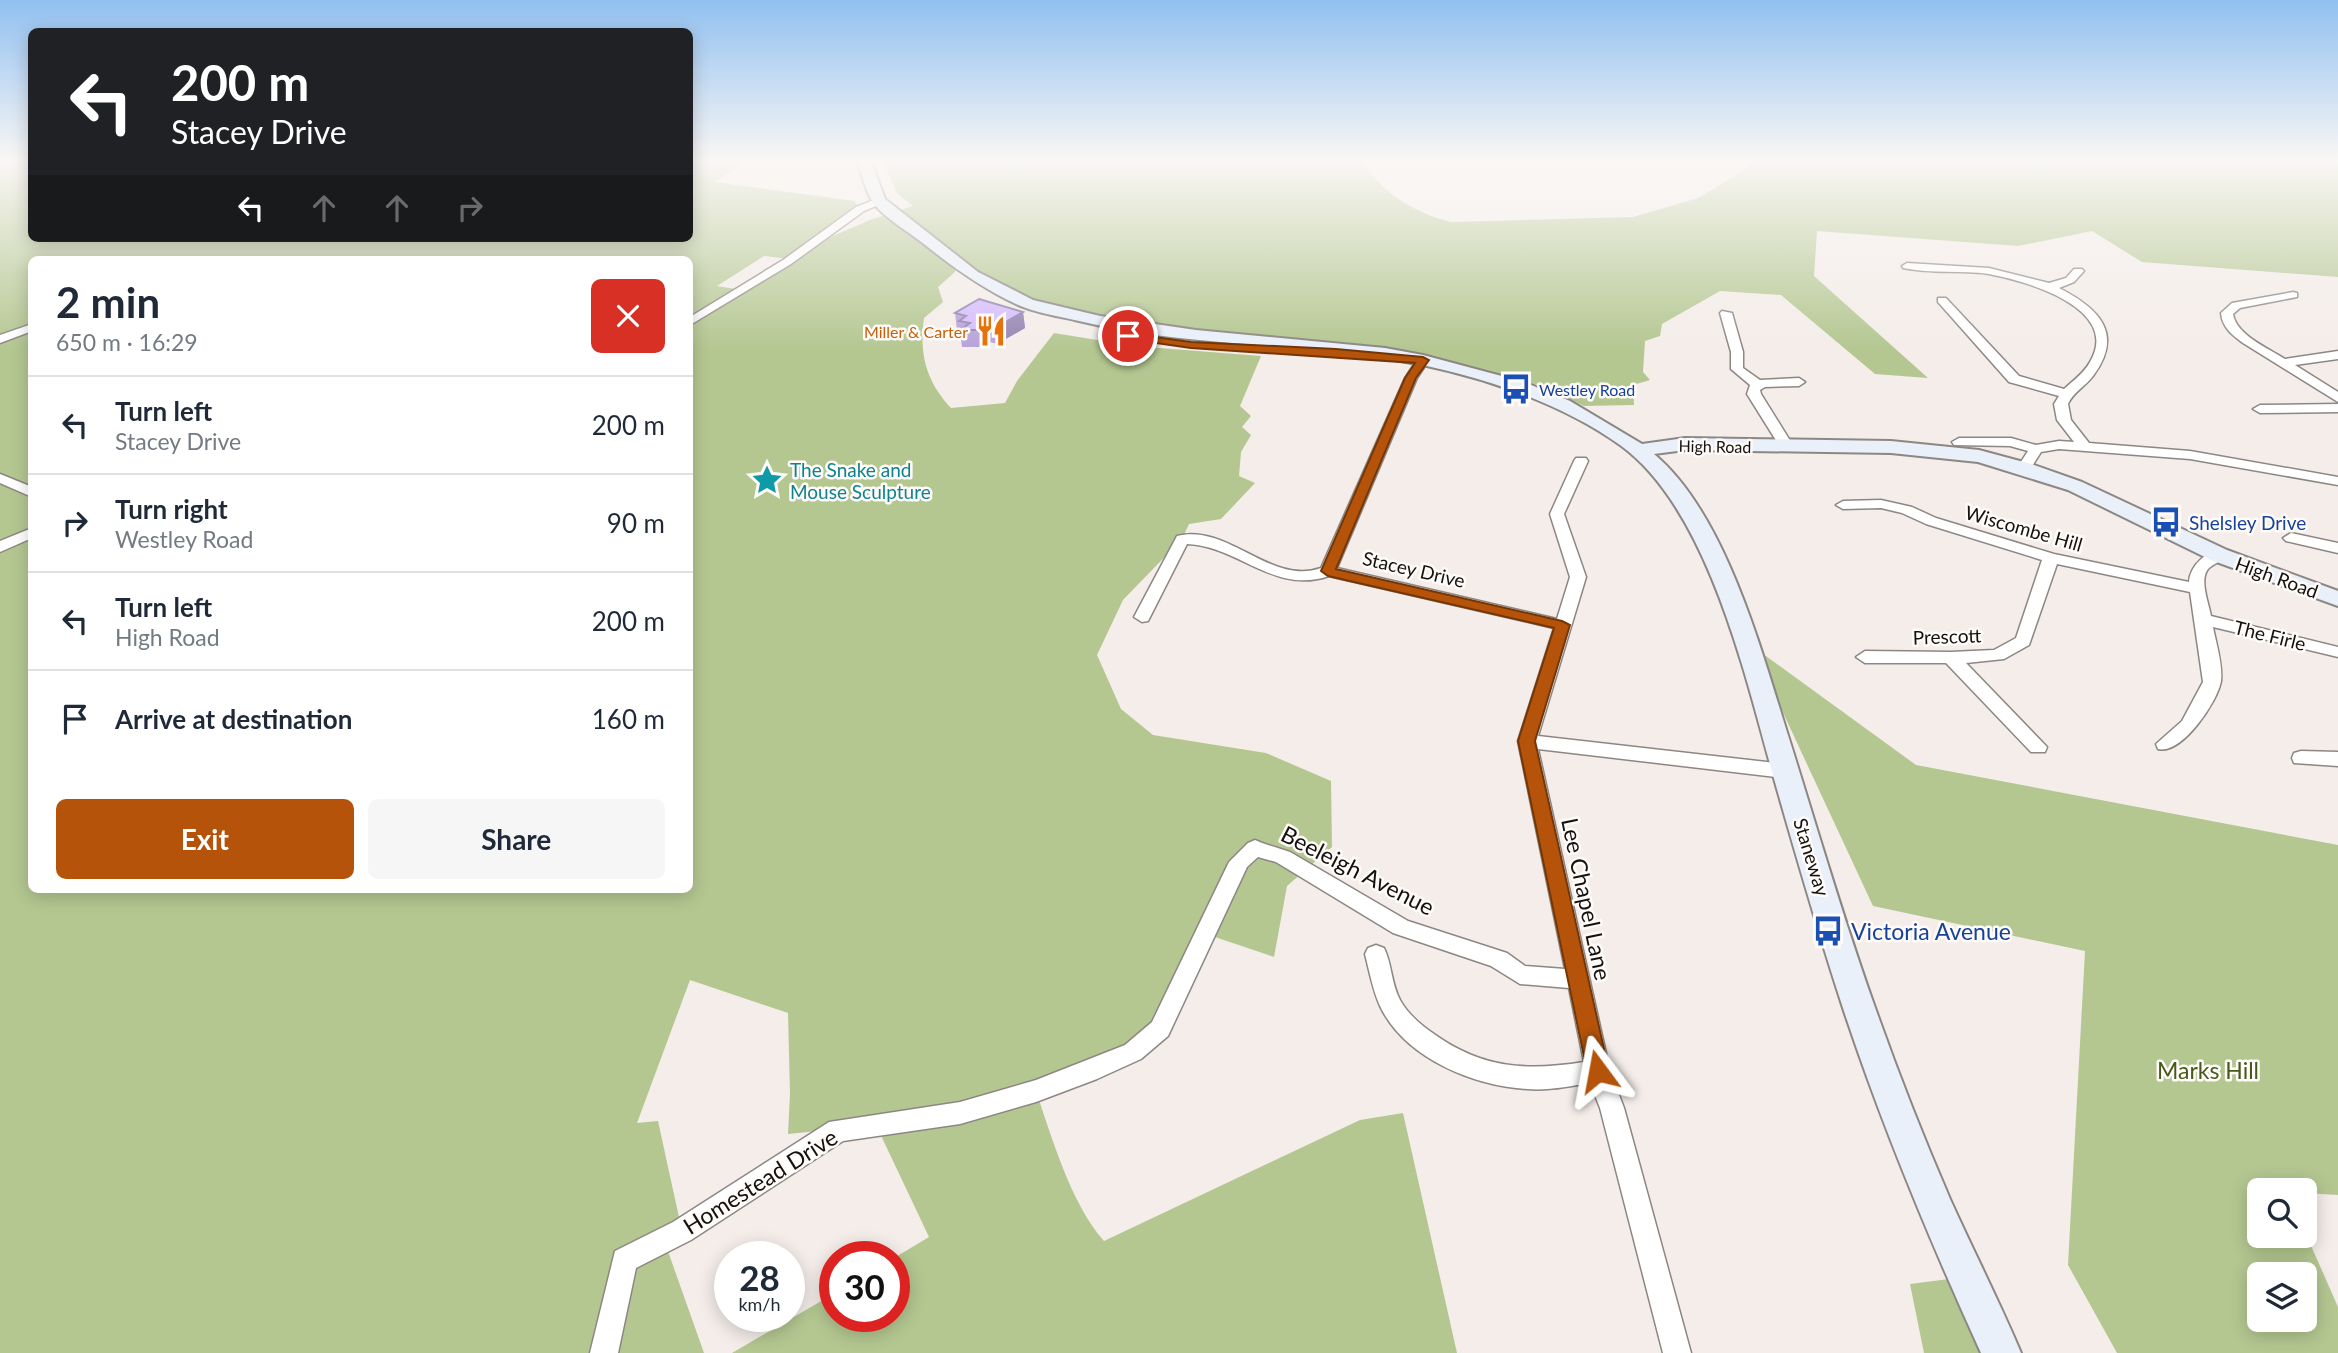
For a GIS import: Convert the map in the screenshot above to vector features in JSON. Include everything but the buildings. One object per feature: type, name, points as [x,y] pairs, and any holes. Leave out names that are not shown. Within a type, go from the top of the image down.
[{"type":"main road","points":[[909,224],[1026,312],[1065,326],[1191,345],[1336,352],[1423,360],[1518,386],[1589,418],[1639,450]]},
{"type":"main road","name":"High Road","points":[[1639,450],[1685,444],[1920,448],[1979,456],[2024,468],[2090,492],[2219,555],[2338,599]]},
{"type":"main road","name":"Staneway","points":[[1639,450],[1673,485],[1697,522],[1717,563],[1845,963],[1896,1112],[1929,1197],[2001,1353]]},
{"type":"street","points":[[693,320],[787,262],[839,224]]},
{"type":"street","points":[[1907,266],[1989,271],[2049,287],[2085,308],[2104,334],[2105,342],[2088,375],[2067,394],[2061,404],[2062,414],[2084,446]]},
{"type":"street","points":[[2049,287],[2070,280],[2078,271]]},
{"type":"street","points":[[2293,295],[2233,307],[2227,313],[2227,320],[2235,331],[2338,398]]},
{"type":"street","points":[[1942,300],[2014,379],[2067,394]]},
{"type":"street","points":[[1727,313],[1737,352],[1736,367],[1742,374],[1758,384],[1799,382]]},
{"type":"street","points":[[0,339],[28,328]]},
{"type":"street","points":[[2281,363],[2338,355]]},
{"type":"street","points":[[1328,571],[1411,378],[1423,360]]},
{"type":"street","points":[[1758,384],[1754,388],[1755,394],[1787,447]]},
{"type":"street","points":[[2260,409],[2338,408]]},
{"type":"street","points":[[1959,442],[2011,442],[2036,449],[2049,445],[2084,446],[2202,456],[2338,481]]},
{"type":"street","points":[[2024,468],[2036,449]]},
{"type":"street","name":"Lee Chapel Lane","points":[[1581,461],[1557,513],[1578,577],[1527,741],[1598,1071],[1612,1108],[1677,1353]]},
{"type":"street","points":[[0,478],[28,491]]},
{"type":"street","name":"Wiscombe Hill","points":[[1843,505],[1881,504],[1908,510],[1931,521],[2051,558],[2197,589]]},
{"type":"street","points":[[0,547],[28,534]]},
{"type":"street","name":"Stacey Drive","points":[[1142,617],[1182,539],[1198,538],[1279,572],[1304,578],[1328,571],[1562,625]]},
{"type":"street","points":[[2291,538],[2338,548]]},
{"type":"street","points":[[2165,744],[2189,725],[2212,682],[2197,589],[2197,572],[2219,555]]},
{"type":"street","name":"Prescott","points":[[1865,657],[1951,658],[1998,655],[2023,641],[2051,558]]},
{"type":"street","name":"The Firle","points":[[2203,619],[2338,652]]},
{"type":"street","points":[[1951,658],[2038,747]]},
{"type":"street","points":[[1527,741],[1785,771]]},
{"type":"street","points":[[2301,758],[2338,759]]},
{"type":"street","name":"Beeleigh Avenue","points":[[1239,862],[1255,848],[1283,857],[1401,927],[1499,959],[1520,975],[1577,979]]},
{"type":"street","name":"Homestead Drive","points":[[604,1353],[624,1260],[682,1231],[838,1130],[960,1113],[1090,1072],[1133,1052],[1160,1030],[1239,862]]},
{"type":"street","points":[[1376,954],[1393,1009],[1424,1042],[1469,1066],[1499,1076],[1530,1079],[1598,1071]]},
{"type":"green space","points":[[0,224],[28,224],[28,242],[693,242],[693,224],[839,224],[791,259],[764,256],[717,286],[742,290],[819,242],[860,224],[2338,224],[2338,277],[2142,262],[2092,231],[2018,246],[1817,231],[1814,276],[1928,378],[1875,374],[1781,295],[1720,291],[1662,324],[1660,336],[1645,341],[1643,372],[1650,380],[1633,385],[1634,405],[1584,406],[1514,375],[1518,386],[1423,360],[1196,335],[1048,309],[956,263],[955,272],[938,287],[943,302],[924,318],[923,331],[924,355],[930,377],[951,408],[1005,403],[1017,381],[1054,333],[1134,346],[1261,356],[1240,406],[1251,416],[1242,427],[1251,435],[1241,452],[1239,476],[1255,483],[1221,519],[1189,524],[1182,539],[1123,600],[1097,655],[1121,709],[1153,735],[1266,753],[1331,781],[1332,847],[1287,886],[1274,957],[1206,934],[1160,1029],[1036,1091],[1072,1190],[1092,1226],[1104,1241],[1360,1120],[1403,1113],[1457,1353],[732,1353],[768,1332],[805,1332],[805,1310],[819,1302],[819,1332],[910,1332],[910,1248],[929,1237],[876,1125],[788,1134],[788,1013],[690,980],[637,1123],[658,1121],[682,1231],[664,1240],[704,1353],[0,1353]]},
{"type":"green space","name":"Marks Hill","points":[[1752,646],[1916,765],[2338,845],[2338,1195],[2317,1194],[2317,1178],[2247,1178],[2247,1248],[2312,1248],[2338,1307],[2338,1353],[2117,1353],[2068,1265],[2085,951],[1873,906]]},
{"type":"green space","points":[[1965,1277],[2001,1353],[1924,1353],[1910,1284]]},
{"type":"place","name":"Miller & Carter","points":[[991,331]]},
{"type":"place","name":"Westley Road","points":[[1516,389]]},
{"type":"place","name":"The Snake and Mouse Sculpture","points":[[767,480]]},
{"type":"place","name":"Shelsley Drive","points":[[2166,522]]},
{"type":"place","name":"Victoria Avenue","points":[[1828,931]]},
{"type":"route","points":[[1128,336],[1191,345],[1336,352],[1423,360],[1412,375],[1328,571],[1562,625],[1527,741],[1598,1071]]}]
